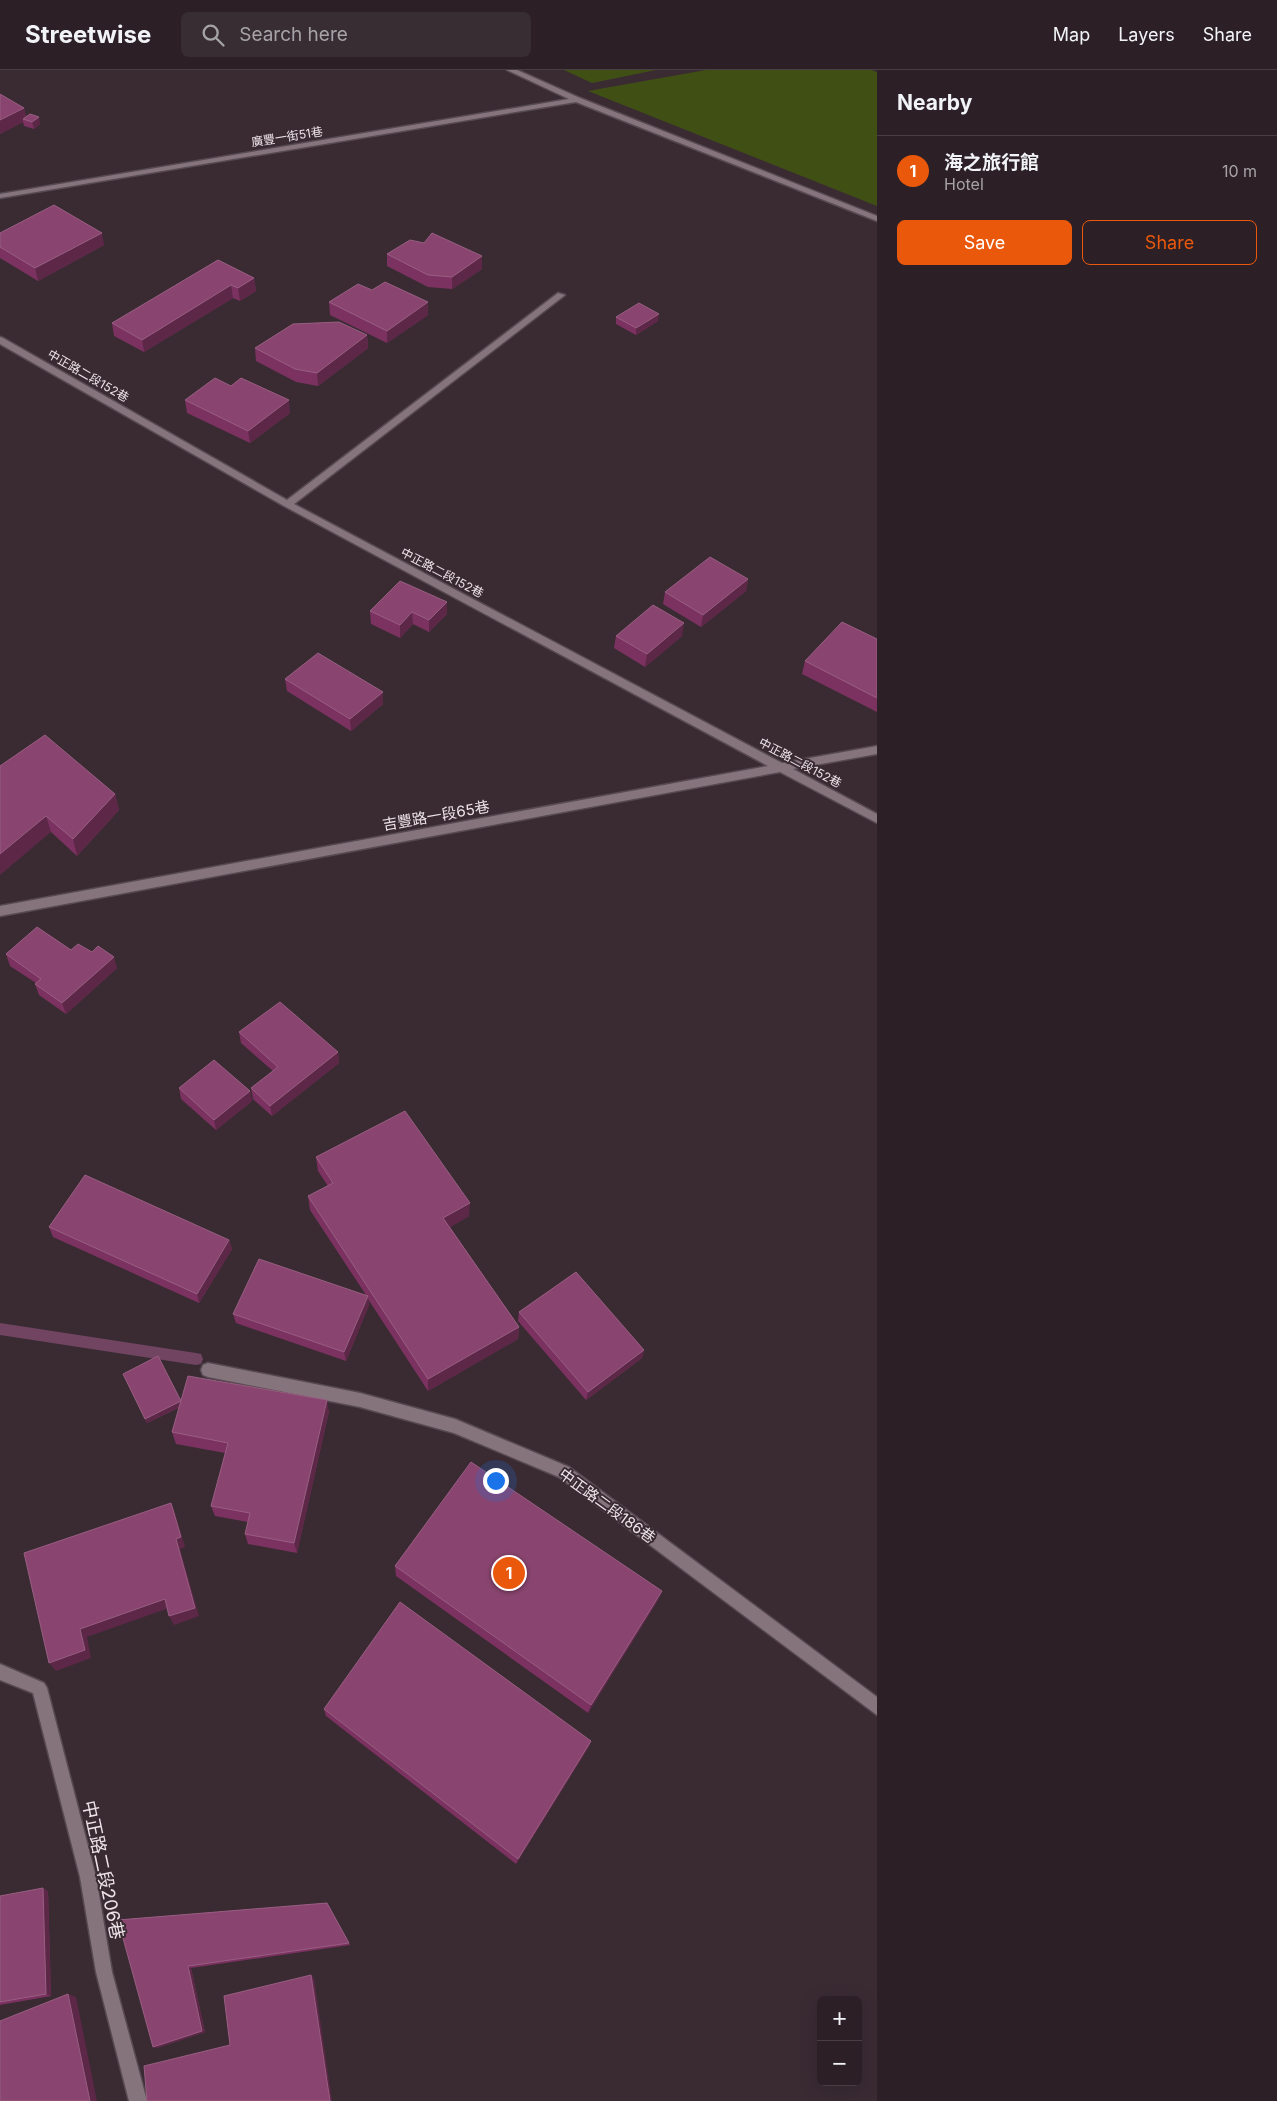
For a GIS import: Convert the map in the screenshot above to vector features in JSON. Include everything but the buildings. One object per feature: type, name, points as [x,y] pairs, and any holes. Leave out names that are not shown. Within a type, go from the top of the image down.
[{"type":"street","points":[[511,70],[577,100],[877,219]]},
{"type":"street","name":"廣豐一街51巷","points":[[0,196],[577,100]]},
{"type":"street","points":[[287,504],[561,295]]},
{"type":"street","name":"中正路二段152巷","points":[[0,340],[287,504],[877,819]]},
{"type":"street","name":"吉豐路一段65巷","points":[[0,911],[877,750]]},
{"type":"street","name":"中正路二段186巷","points":[[208,1370],[360,1400],[455,1426],[564,1472],[877,1707]]},
{"type":"street","name":"中正路二段206巷","points":[[0,1672],[39,1688],[88,1878],[104,1972],[138,2101]]},
{"type":"green space","points":[[564,70],[656,70],[592,83]]},
{"type":"green space","points":[[706,70],[871,70],[877,72],[877,206],[588,91]]},
{"type":"waterway","points":[[0,1329],[196,1359]]},
{"type":"place","name":"海之旅行館","points":[[509,1573]]}]
